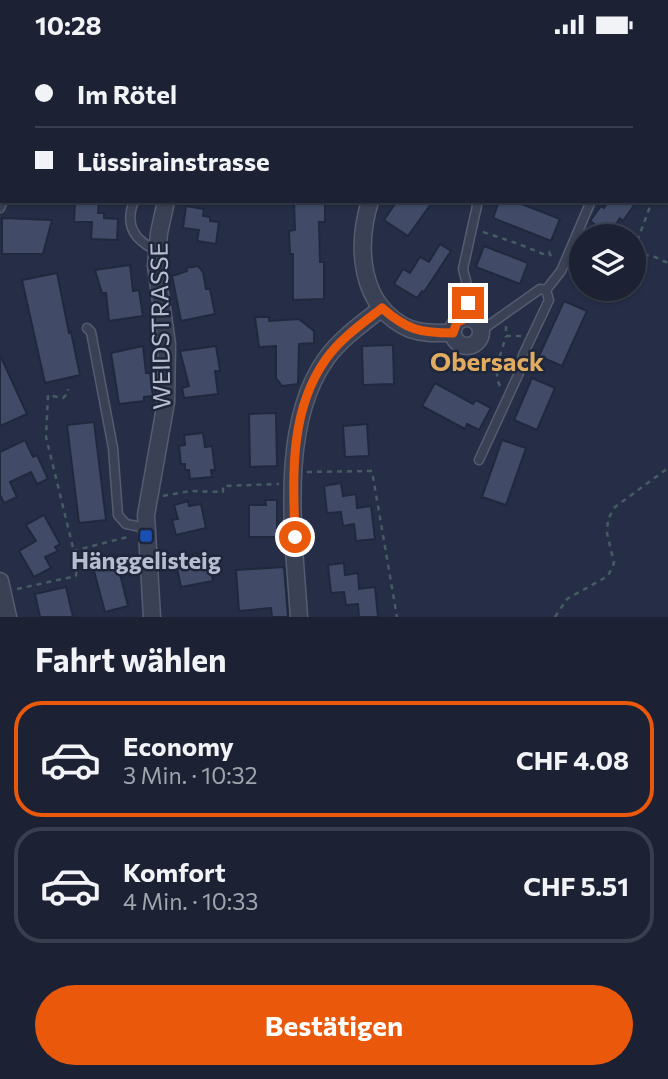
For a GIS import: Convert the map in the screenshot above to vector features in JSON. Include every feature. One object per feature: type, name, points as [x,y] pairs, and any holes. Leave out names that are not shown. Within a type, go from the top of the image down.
[{"type":"street","name":"WEIDSTRASSE","points":[[152,617],[152,583],[146,528],[149,489],[166,402],[167,344],[156,266],[166,203]]},
{"type":"street","points":[[370,203],[361,238],[362,260],[369,285],[382,308],[408,328],[432,333],[453,333]]},
{"type":"street","points":[[299,617],[293,478],[299,423],[309,391],[326,359],[345,338],[382,308]]},
{"type":"street","points":[[467,318],[475,320],[482,330],[480,338],[471,346],[459,344],[453,333],[457,322],[467,318]]},
{"type":"street","points":[[7,585],[8,617]]},
{"type":"lane","points":[[133,203],[131,209],[133,234],[142,245],[158,251]]},
{"type":"lane","points":[[467,318],[469,293],[463,269],[478,203]]},
{"type":"lane","points":[[546,290],[561,271],[590,203]]},
{"type":"lane","points":[[482,330],[540,289],[546,290]]},
{"type":"lane","points":[[479,460],[549,300],[546,290]]},
{"type":"lane","points":[[87,328],[91,332],[102,381],[113,448],[118,515],[126,524],[146,528]]},
{"type":"path","points":[[644,224],[651,203]]},
{"type":"path","points":[[472,229],[542,254],[551,253]]},
{"type":"path","points":[[646,254],[668,263]]},
{"type":"path","points":[[506,326],[497,380],[501,388],[509,394]]},
{"type":"path","points":[[506,336],[515,336]]},
{"type":"path","points":[[7,585],[76,576],[77,564],[47,437],[48,395],[64,398],[68,389]]},
{"type":"path","points":[[555,617],[567,599],[608,576],[614,563],[607,533],[608,519],[615,507],[668,468]]},
{"type":"path","points":[[163,496],[190,491],[223,492],[223,486],[372,471],[397,617]]},
{"type":"path","points":[[73,551],[129,536]]},
{"type":"building","points":[[75,203],[99,203],[98,213],[104,213],[104,218],[118,219],[117,240],[91,239],[92,222],[74,222]]},
{"type":"building","points":[[294,203],[325,203],[325,222],[319,222],[320,262],[324,262],[324,299],[293,300],[293,254],[290,254],[289,231],[295,230]]},
{"type":"building","points":[[396,203],[432,203],[408,236],[384,220]]},
{"type":"building","points":[[498,203],[519,203],[560,219],[551,241],[493,218]]},
{"type":"building","points":[[608,203],[636,203],[623,221],[620,218],[616,224],[594,224],[590,221],[601,206],[604,208]]},
{"type":"building","points":[[186,206],[204,209],[203,216],[210,217],[210,221],[219,222],[216,244],[197,241],[199,230],[183,228]]},
{"type":"building","points":[[2,218],[52,220],[43,254],[2,254]]},
{"type":"building","points":[[440,244],[451,251],[424,292],[417,298],[394,284],[403,269],[410,273],[420,257],[429,262]]},
{"type":"building","points":[[484,246],[528,263],[520,284],[476,267]]},
{"type":"building","points":[[130,265],[133,291],[139,290],[143,316],[109,321],[106,293],[102,293],[95,270]]},
{"type":"building","points":[[198,266],[203,272],[206,289],[210,289],[215,314],[181,321],[172,276],[187,271],[186,268]]},
{"type":"building","points":[[57,273],[80,375],[45,383],[22,280]]},
{"type":"building","points":[[564,301],[587,311],[562,366],[539,356]]},
{"type":"building","points":[[255,317],[269,317],[269,321],[299,319],[314,331],[314,343],[299,344],[298,384],[282,386],[276,378],[276,346],[259,347]]},
{"type":"building","points":[[393,345],[394,384],[363,385],[362,346]]},
{"type":"building","points":[[143,346],[146,373],[150,373],[153,396],[144,397],[144,401],[119,404],[111,353]]},
{"type":"building","points":[[216,346],[220,371],[215,371],[218,394],[184,398],[182,388],[189,386],[180,351]]},
{"type":"building","points":[[0,355],[27,414],[0,426]]},
{"type":"building","points":[[532,378],[555,388],[537,430],[514,420]]},
{"type":"building","points":[[435,383],[473,404],[476,400],[491,408],[479,430],[467,424],[465,429],[422,406]]},
{"type":"building","points":[[276,413],[277,466],[250,467],[249,414]]},
{"type":"building","points":[[94,422],[106,520],[79,523],[67,425]]},
{"type":"building","points":[[367,424],[369,456],[345,457],[343,426]]},
{"type":"building","points":[[203,433],[205,447],[212,446],[215,470],[211,470],[212,477],[190,479],[189,470],[185,470],[185,464],[181,464],[179,446],[185,445],[184,435]]},
{"type":"building","points":[[25,440],[33,457],[37,455],[48,479],[37,484],[31,472],[10,482],[17,497],[4,503],[0,495],[0,452]]},
{"type":"building","points":[[502,440],[526,448],[506,505],[482,497]]},
{"type":"building","points":[[341,483],[343,496],[356,494],[357,508],[371,506],[375,539],[356,541],[354,524],[343,526],[341,512],[327,513],[324,486]]},
{"type":"building","points":[[265,500],[277,500],[277,537],[249,537],[249,505],[266,505]]},
{"type":"building","points":[[188,501],[189,506],[201,504],[206,528],[176,535],[172,520],[178,519],[174,505]]},
{"type":"building","points":[[44,515],[60,544],[55,547],[58,551],[45,557],[51,568],[34,577],[19,551],[36,541],[26,525]]},
{"type":"building","points":[[197,553],[199,562],[209,560],[213,581],[181,587],[175,558]]},
{"type":"building","points":[[115,554],[128,606],[105,612],[91,560]]},
{"type":"building","points":[[344,563],[345,575],[358,573],[359,589],[375,587],[378,617],[359,617],[358,604],[346,605],[344,592],[331,593],[328,565]]},
{"type":"building","points":[[284,567],[288,617],[272,617],[271,608],[239,611],[236,570]]},
{"type":"building","points":[[66,587],[73,617],[40,617],[35,594]]},
{"type":"place","name":"Hänggelisteig","points":[[146,536]]},
{"type":"district","name":"Obersack","points":[[487,362]]},
{"type":"route","points":[[295,537],[293,483],[299,423],[309,391],[326,359],[345,338],[382,308],[396,321],[419,332],[453,333],[454,325],[467,318],[468,303]]}]
